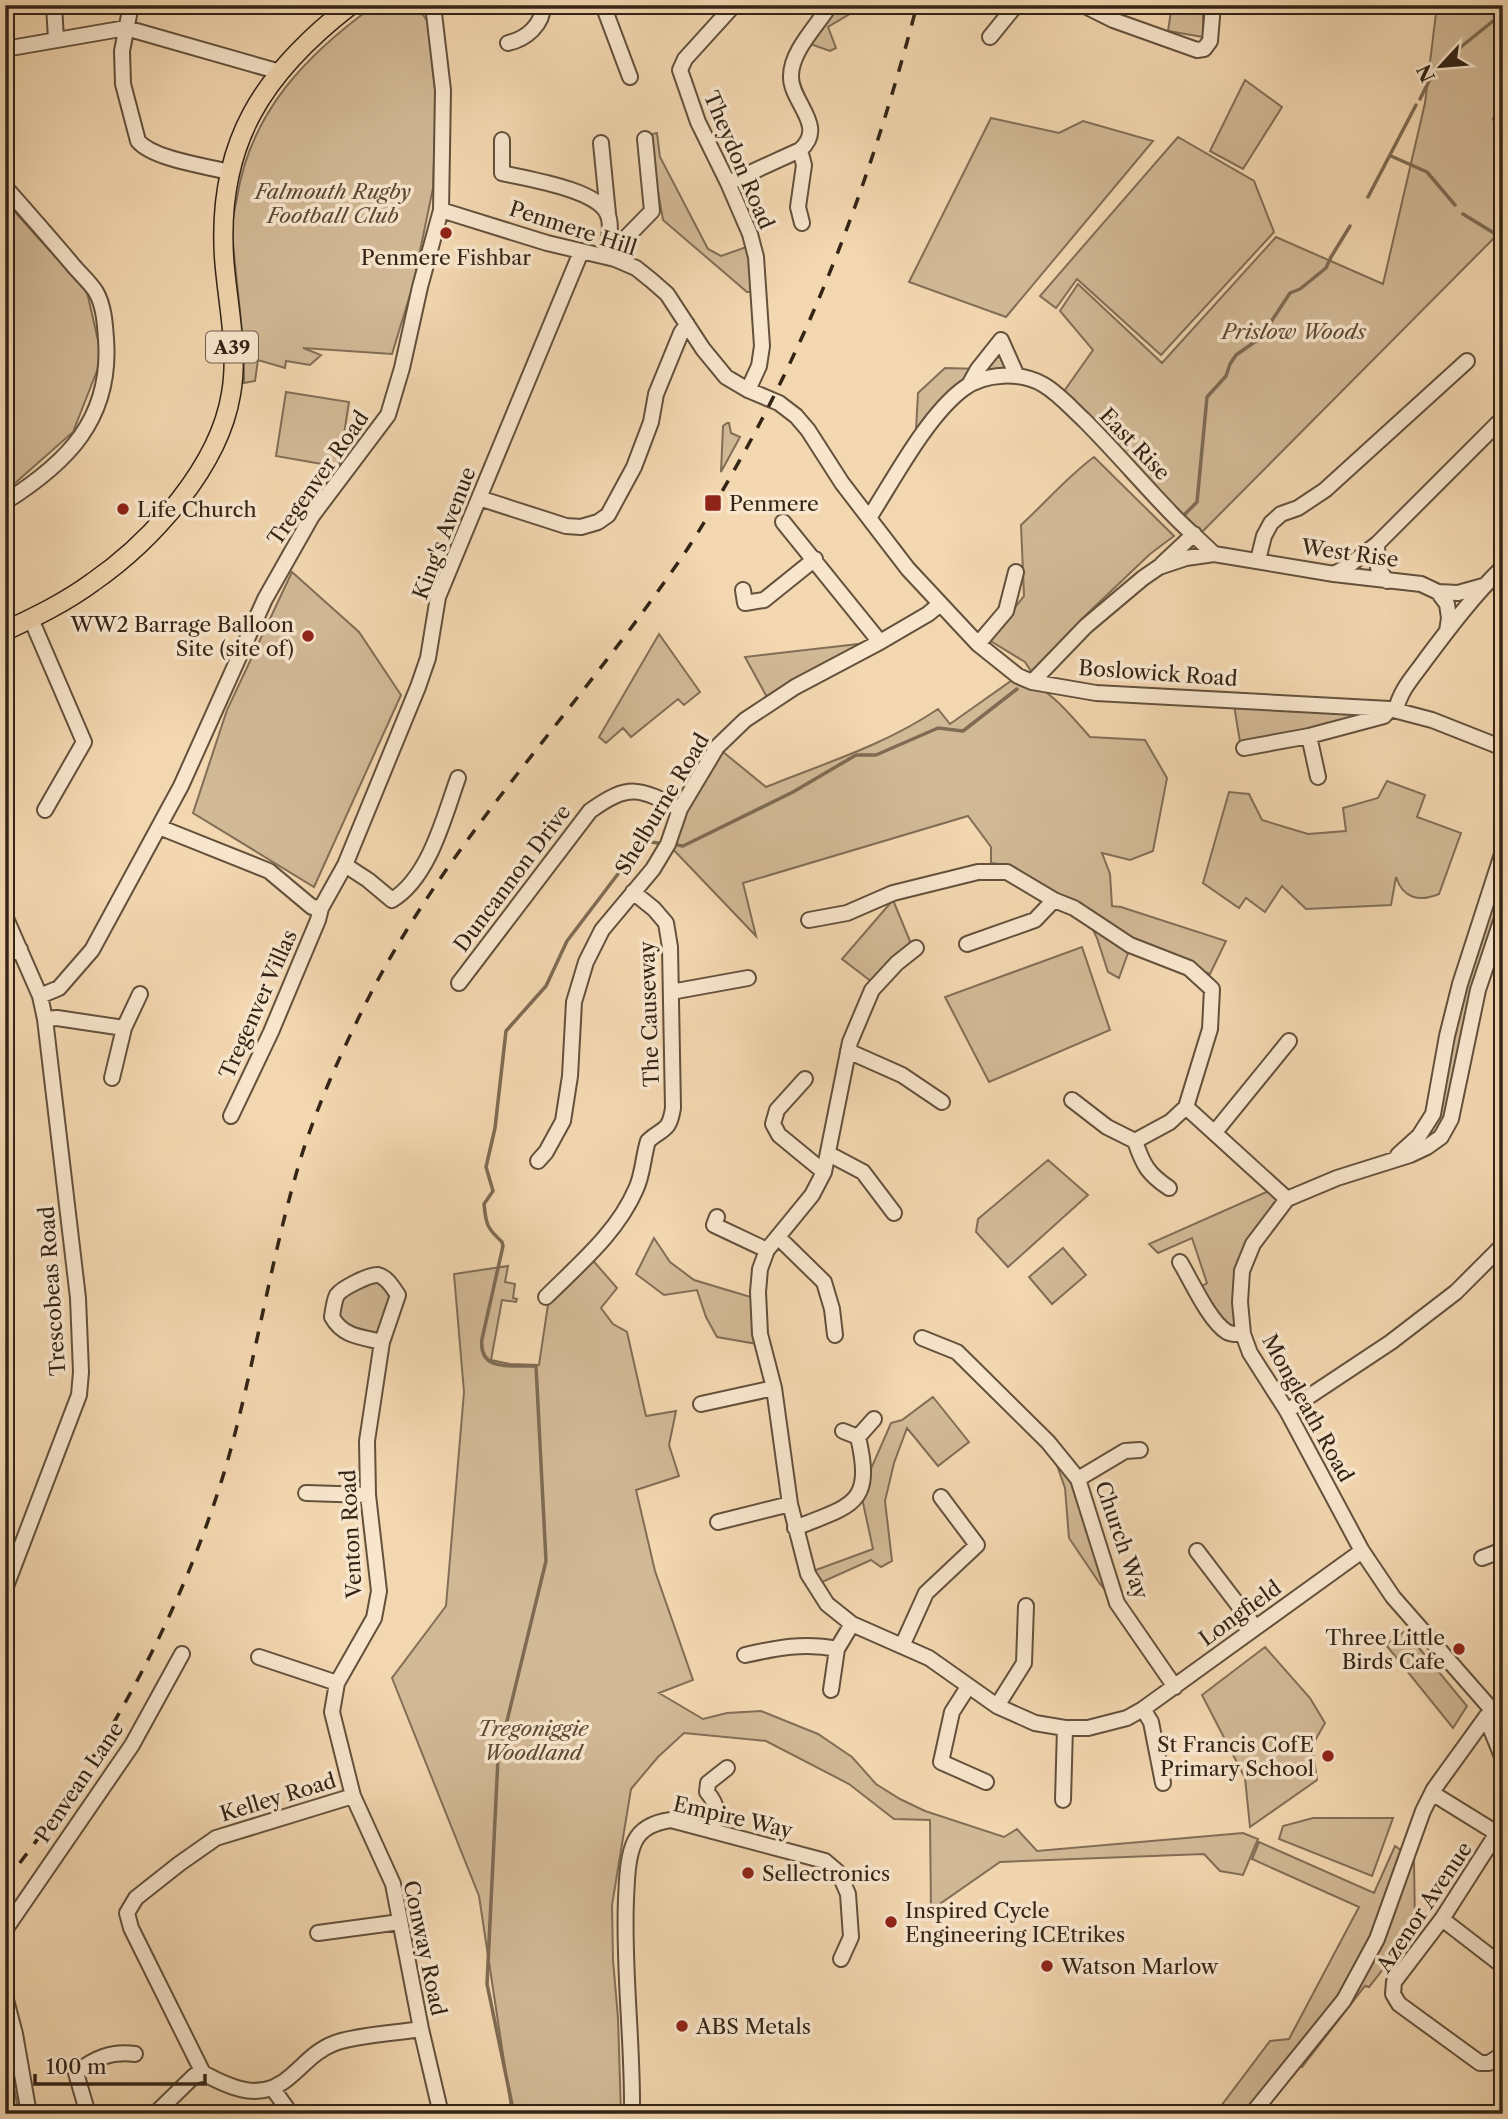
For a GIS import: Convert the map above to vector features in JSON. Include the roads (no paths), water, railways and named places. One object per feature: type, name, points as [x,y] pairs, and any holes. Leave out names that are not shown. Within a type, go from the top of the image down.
[{"type":"main road","name":"A39","points":[[5,631],[94,582],[139,544],[207,460],[217,440],[231,393],[233,358],[224,247],[229,172],[248,118],[264,92],[309,40],[351,5]]},
{"type":"street","points":[[54,5],[55,39]]},
{"type":"street","points":[[131,5],[122,51],[123,84],[138,141],[144,148],[164,155],[229,172]]},
{"type":"street","name":"Tregenver Road","points":[[40,996],[59,988],[92,950],[181,786],[271,588],[312,516],[388,415],[441,210],[443,90],[433,5]]},
{"type":"street","points":[[508,43],[531,31],[541,18],[543,5]]},
{"type":"street","points":[[603,5],[630,77]]},
{"type":"street","name":"Theydon Road","points":[[734,5],[685,59],[680,70],[698,122],[728,183],[754,250],[761,298],[762,346],[759,366],[748,390]]},
{"type":"street","points":[[728,183],[800,150],[809,141],[811,128],[791,80],[794,61],[830,5]]},
{"type":"street","points":[[990,37],[1016,5]]},
{"type":"street","points":[[1083,5],[1158,37],[1197,50],[1204,49],[1210,41],[1213,5]]},
{"type":"street","points":[[5,49],[126,28],[279,72]]},
{"type":"street","points":[[610,257],[652,211],[645,139]]},
{"type":"street","points":[[502,140],[502,173],[563,188],[590,198],[602,205],[608,215]]},
{"type":"street","points":[[601,143],[610,228],[610,257]]},
{"type":"street","points":[[800,150],[804,165],[798,207],[802,223]]},
{"type":"street","points":[[5,187],[96,293],[104,318],[107,353],[99,398],[92,419],[67,456],[49,472],[5,502]]},
{"type":"street","name":"Penmere Hill","points":[[441,210],[581,252],[610,257],[636,268],[667,294],[720,371],[732,382],[765,396]]},
{"type":"street","name":"King's Avenue","points":[[321,908],[345,865],[418,687],[428,658],[439,597],[581,252]]},
{"type":"street","points":[[479,498],[566,526],[581,527],[598,522],[608,514],[634,467],[651,422],[656,394],[687,324]]},
{"type":"street","name":"East Rise","points":[[969,385],[1001,340],[1017,376]]},
{"type":"street","points":[[1258,560],[1264,536],[1271,523],[1281,514],[1298,508],[1325,490],[1467,361]]},
{"type":"street","name":"East Rise","points":[[869,518],[919,440],[947,403],[969,385],[989,378],[1017,376],[1043,384],[1060,397],[1214,554]]},
{"type":"street","name":"Boslowick Road","points":[[765,396],[779,403],[802,423],[842,483],[908,569],[978,644],[1018,676],[1032,682],[1096,694],[1393,710],[1432,720],[1503,748]]},
{"type":"street","points":[[1334,574],[1377,544],[1503,418]]},
{"type":"street","points":[[783,522],[880,642]]},
{"type":"street","points":[[1032,682],[1086,626],[1159,567],[1194,534]]},
{"type":"street","points":[[1377,544],[1378,568],[1387,581]]},
{"type":"street","name":"West Rise","points":[[1159,567],[1186,558],[1214,554],[1334,574],[1421,584],[1438,592]]},
{"type":"street","points":[[743,590],[745,603],[764,600],[815,559]]},
{"type":"street","points":[[1244,748],[1309,736],[1384,716],[1393,710],[1399,697],[1447,631],[1483,586],[1503,567]]},
{"type":"street","points":[[978,644],[1006,611],[1016,572]]},
{"type":"street","points":[[1438,592],[1458,593],[1483,586]]},
{"type":"street","points":[[1438,592],[1447,604],[1447,631]]},
{"type":"street","name":"Shelburne Road","points":[[538,1161],[563,1121],[570,1076],[575,1002],[586,962],[602,930],[653,869],[668,844],[680,809],[717,747],[745,720],[795,687],[880,642],[940,604]]},
{"type":"street","points":[[31,619],[84,742],[45,810]]},
{"type":"street","points":[[1309,736],[1318,777]]},
{"type":"street","points":[[345,865],[392,900],[405,892],[432,850],[458,778]]},
{"type":"street","name":"Duncannon Drive","points":[[459,983],[590,811],[607,799],[631,790],[646,791],[680,809]]},
{"type":"street","points":[[159,827],[269,871],[312,907],[321,908]]},
{"type":"street","points":[[1394,1158],[1419,1136],[1433,1114],[1447,1036],[1460,984],[1503,851]]},
{"type":"street","points":[[809,920],[847,913],[893,893],[978,872],[1007,872],[1054,900],[1074,908],[1130,945],[1189,968],[1212,989],[1210,1029],[1186,1107],[1170,1122],[1135,1141]]},
{"type":"street","name":"The Causeway","points":[[546,1297],[600,1244],[625,1211],[638,1186],[646,1146],[651,1137],[664,1131],[670,1124],[670,947],[666,923],[634,892]]},
{"type":"street","points":[[967,944],[1035,920],[1054,900]]},
{"type":"street","name":"Tregenver Villas","points":[[231,1116],[271,1032],[321,908]]},
{"type":"street","points":[[1186,1107],[1287,1199],[1427,1147],[1441,1137],[1451,1119],[1478,990],[1503,915]]},
{"type":"street","name":"Trescobeas Road","points":[[5,916],[40,996],[45,1019],[77,1291],[81,1372],[79,1395],[12,1549],[5,1590]]},
{"type":"street","name":"Longfield","points":[[916,948],[897,963],[873,990],[848,1051],[824,1172],[811,1195],[767,1250],[760,1269],[760,1334],[774,1388],[790,1504],[808,1574],[827,1604],[852,1623],[929,1658],[997,1706],[1034,1723],[1065,1728],[1088,1728],[1127,1718],[1143,1709],[1362,1550]]},
{"type":"street","points":[[5,956],[20,949]]},
{"type":"street","points":[[671,992],[748,978]]},
{"type":"street","points":[[112,1077],[124,1028],[140,994]]},
{"type":"street","points":[[45,1019],[57,1018],[124,1028]]},
{"type":"street","points":[[1215,1132],[1289,1041]]},
{"type":"street","points":[[848,1051],[902,1076],[942,1102]]},
{"type":"street","points":[[805,1079],[776,1110],[773,1124],[779,1135],[824,1172]]},
{"type":"street","points":[[1072,1100],[1107,1127],[1135,1141],[1150,1174],[1169,1188]]},
{"type":"street","points":[[829,1154],[863,1172],[894,1213]]},
{"type":"street","name":"Mongleath Road","points":[[1287,1199],[1254,1244],[1242,1271],[1240,1302],[1243,1334],[1250,1353],[1287,1411],[1362,1550],[1393,1597],[1494,1710],[1503,1759]]},
{"type":"street","points":[[718,1217],[714,1225],[767,1250]]},
{"type":"street","points":[[778,1237],[824,1282],[832,1309],[835,1335]]},
{"type":"street","points":[[1287,1411],[1391,1342],[1456,1293],[1503,1245]]},
{"type":"street","points":[[1180,1262],[1208,1311],[1222,1328],[1229,1333],[1243,1334]]},
{"type":"street","name":"Venton Road","points":[[353,1796],[332,1712],[337,1684],[374,1618],[379,1591],[368,1495],[367,1441],[383,1342],[398,1295],[387,1280],[378,1275],[344,1288],[337,1296],[332,1317],[345,1333],[383,1342]]},
{"type":"street","name":"Church Way","points":[[922,1338],[957,1352],[1048,1442],[1078,1479],[1118,1603],[1175,1688]]},
{"type":"street","points":[[701,1404],[774,1388]]},
{"type":"street","points":[[858,1437],[874,1419]]},
{"type":"street","points":[[843,1432],[858,1437]]},
{"type":"street","points":[[795,1528],[847,1507],[862,1489],[864,1465],[858,1437]]},
{"type":"street","points":[[1078,1479],[1125,1451],[1140,1450]]},
{"type":"street","points":[[306,1493],[368,1495]]},
{"type":"street","points":[[902,1646],[926,1593],[977,1545],[941,1497]]},
{"type":"street","points":[[718,1522],[790,1504]]},
{"type":"street","points":[[1482,1558],[1503,1549]]},
{"type":"street","points":[[1197,1552],[1255,1627]]},
{"type":"street","points":[[997,1706],[1024,1663],[1026,1606]]},
{"type":"street","points":[[831,1690],[837,1649],[852,1623]]},
{"type":"street","points":[[745,1655],[779,1647],[816,1645],[837,1649]]},
{"type":"street","name":"Penvean Lane","points":[[5,1930],[132,1745],[181,1654]]},
{"type":"street","points":[[259,1657],[337,1684]]},
{"type":"street","points":[[968,1687],[952,1712],[941,1762],[986,1783]]},
{"type":"street","points":[[1143,1709],[1151,1721],[1163,1783]]},
{"type":"street","points":[[1252,2114],[1344,2000],[1362,1970],[1393,1901],[1423,1811],[1432,1793],[1453,1759],[1494,1710]]},
{"type":"street","points":[[1063,1800],[1065,1728]]},
{"type":"street","points":[[712,1831],[718,1811],[707,1792],[708,1783],[727,1768]]},
{"type":"street","points":[[1432,1793],[1500,1835]]},
{"type":"street","name":"Conway Road","points":[[353,1796],[393,1884],[421,2029],[441,2114]]},
{"type":"street","name":"Kelley Road","points":[[203,2073],[131,1928],[127,1913],[136,1898],[216,1838],[353,1796]]},
{"type":"street","name":"Empire Way","points":[[632,2114],[625,1922],[627,1881],[633,1845],[644,1829],[658,1822],[671,1820],[825,1861],[839,1873],[848,1894],[851,1937],[841,1959]]},
{"type":"street","name":"Azenor Avenue","points":[[1500,1835],[1394,1982],[1392,1994],[1399,2004],[1480,2063],[1489,2063],[1503,2054]]},
{"type":"street","points":[[1442,1919],[1499,1963],[1503,1961]]},
{"type":"street","points":[[318,1933],[400,1922]]},
{"type":"street","points":[[5,1996],[15,2034],[29,2114]]},
{"type":"street","points":[[155,2114],[194,2076],[203,2073],[228,2087],[254,2091],[273,2089],[291,2076],[312,2054],[336,2042],[421,2029]]},
{"type":"street","points":[[88,2114],[76,2073],[91,2060],[119,2052],[135,2054]]},
{"type":"street","points":[[273,2089],[291,2114]]},
{"type":"waterway","points":[[1420,99],[1436,67],[1503,13]]},
{"type":"waterway","points":[[1368,197],[1416,105]]},
{"type":"waterway","points":[[1391,156],[1427,172],[1455,205]]},
{"type":"waterway","points":[[1463,214],[1502,238]]},
{"type":"waterway","points":[[1185,514],[1197,502],[1207,397],[1226,376],[1236,355],[1256,341],[1267,328],[1290,293],[1300,289],[1326,268],[1350,226]]},
{"type":"waterway","points":[[677,845],[683,846],[793,792],[856,755],[876,755],[938,728],[963,731],[1017,689]]},
{"type":"waterway","points":[[514,2114],[487,1984],[498,1758],[546,1561],[536,1366],[499,1365],[491,1362],[482,1350],[482,1339],[503,1246],[488,1226],[486,1217],[484,1204],[493,1191],[486,1167],[495,1128],[506,1031],[546,986],[567,941],[643,841],[658,843]]},
{"type":"railway","points":[[5,1882],[75,1786],[106,1735],[163,1630],[187,1575],[209,1520],[227,1463],[279,1238],[299,1164],[326,1089],[359,1017],[391,956],[428,897],[508,786],[635,623],[675,567],[741,458],[797,349],[844,237],[883,123],[917,5]]},
{"type":"place","name":"Penmere Fishbar","points":[[446,233]]},
{"type":"place","name":"Penmere","points":[[713,503]]},
{"type":"place","name":"Life Church","points":[[123,509]]},
{"type":"place","name":"WW2 Barrage Balloon Site (site of)","points":[[308,636]]},
{"type":"place","name":"Three Little Birds Cafe","points":[[1459,1649]]},
{"type":"place","name":"St Francis CofE Primary School","points":[[1328,1756]]},
{"type":"place","name":"Sellectronics","points":[[748,1873]]},
{"type":"place","name":"Inspired Cycle Engineering ICEtrikes","points":[[891,1922]]},
{"type":"place","name":"Watson Marlow","points":[[1047,1966]]},
{"type":"place","name":"ABS Metals","points":[[682,2026]]},
{"type":"park label","name":"Falmouth Rugby Football Club","points":[[333,203]]},
{"type":"park label","name":"Prislow Woods","points":[[1294,331]]},
{"type":"park label","name":"Tregoniggie Woodland","points":[[533,1740]]}]
